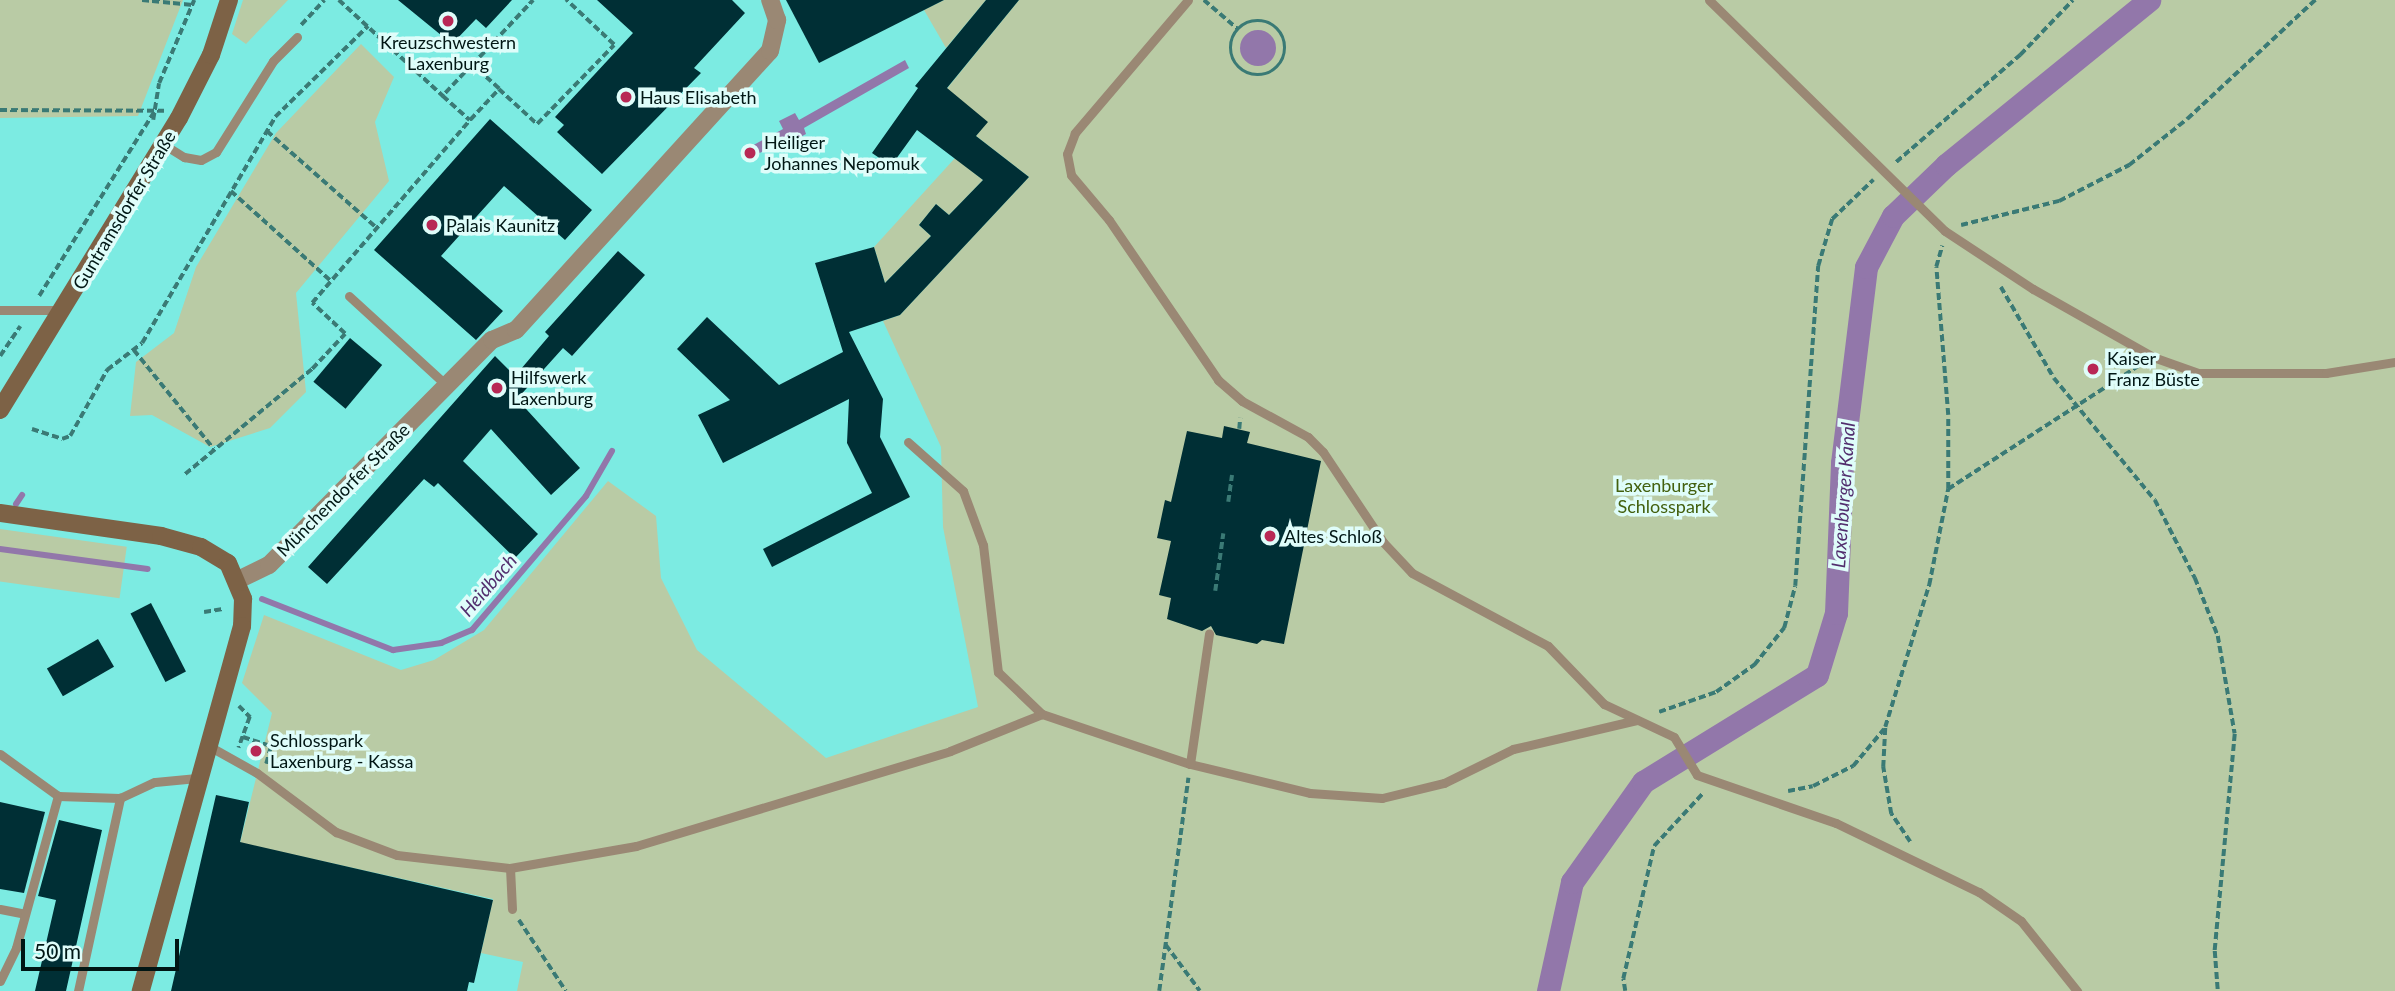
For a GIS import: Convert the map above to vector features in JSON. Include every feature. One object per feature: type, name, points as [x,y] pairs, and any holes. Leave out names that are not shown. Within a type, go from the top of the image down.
[{"type":"main road","name":"Guntramsdorfer Straße","points":[[0,410],[163,144],[211,55],[229,0]]},
{"type":"main road","points":[[0,513],[161,536],[201,547],[228,563],[243,599],[242,626],[205,744],[141,991]]},
{"type":"street","name":"Münchendorfer Straße","points":[[237,580],[269,565],[492,340],[516,330],[757,66],[776,37],[769,0]]},
{"type":"lane","points":[[1188,0],[1075,132],[1067,154],[1071,175],[1109,220],[1218,380],[1242,401],[1308,437],[1323,452],[1383,542],[1412,573],[1548,646],[1604,704],[1674,737],[1697,775],[1761,796],[1924,862],[2021,921],[2077,991]]},
{"type":"lane","points":[[1709,0],[1945,231],[1993,264],[2153,357],[2198,373],[2326,373],[2395,362]]},
{"type":"lane","points":[[163,144],[184,157],[201,160],[216,152],[273,61],[297,37]]},
{"type":"lane","points":[[349,296],[446,386]]},
{"type":"lane","points":[[0,310],[63,310]]},
{"type":"lane","points":[[908,442],[963,491],[983,545],[998,672],[1042,714],[1190,764],[1310,793],[1382,798],[1444,782],[1513,749],[1637,720]]},
{"type":"lane","points":[[1190,764],[1209,633]]},
{"type":"lane","points":[[205,744],[264,779],[336,832],[397,855],[510,868],[636,846],[950,751],[1042,714]]},
{"type":"lane","points":[[0,754],[58,796],[120,798],[155,782],[197,778]]},
{"type":"lane","points":[[0,981],[25,914],[58,796]]},
{"type":"lane","points":[[78,991],[120,798]]},
{"type":"lane","points":[[510,868],[512,909]]},
{"type":"lane","points":[[0,909],[25,914]]},
{"type":"path","points":[[0,356],[157,107],[159,83],[194,3],[142,0]]},
{"type":"path","points":[[297,37],[301,24],[324,0]]},
{"type":"path","points":[[339,0],[470,120]]},
{"type":"path","points":[[443,96],[533,0]]},
{"type":"path","points":[[472,65],[537,124],[614,45],[566,0]]},
{"type":"path","points":[[1204,0],[1238,29]]},
{"type":"path","points":[[1637,720],[1716,692],[1754,665],[1784,628],[1795,586],[1818,266],[1832,219],[2020,55],[2073,0]]},
{"type":"path","points":[[1924,862],[1891,814],[1883,767],[1885,727],[1929,585],[1948,489],[1948,415],[1936,267],[1945,231],[2059,201],[2129,165],[2187,119],[2315,0]]},
{"type":"path","points":[[1252,21],[1269,22],[1281,32],[1286,48],[1282,62],[1271,73],[1244,72],[1230,48],[1238,29],[1252,21]]},
{"type":"path","points":[[32,429],[62,439],[70,436],[107,370],[134,350],[275,117],[368,26]]},
{"type":"path","points":[[185,474],[312,369],[345,334],[312,303],[499,89]]},
{"type":"path","points":[[0,110],[157,107]]},
{"type":"path","points":[[267,131],[377,228]]},
{"type":"path","points":[[231,191],[331,281]]},
{"type":"path","points":[[1993,264],[2024,330],[2075,405],[2154,500],[2195,578],[2218,636],[2235,734],[2215,951],[2218,991]]},
{"type":"path","points":[[134,350],[214,449]]},
{"type":"path","points":[[1948,489],[2153,357]]},
{"type":"path","points":[[1228,502],[1232,475]]},
{"type":"path","points":[[1215,591],[1223,534]]},
{"type":"path","points":[[222,690],[250,717],[235,760]]},
{"type":"path","points":[[1761,796],[1813,786],[1853,766],[1885,727]]},
{"type":"path","points":[[264,779],[274,734],[286,737]]},
{"type":"path","points":[[243,737],[270,746]]},
{"type":"path","points":[[1159,991],[1190,764]]},
{"type":"path","points":[[1625,991],[1623,979],[1654,846],[1714,781]]},
{"type":"path","points":[[512,909],[566,991]]},
{"type":"path","points":[[1166,945],[1200,991]]},
{"type":"green space","points":[[0,0],[183,0],[138,116],[0,118]]},
{"type":"green space","points":[[243,0],[288,0],[246,44],[232,34]]},
{"type":"green space","points":[[944,0],[986,0],[946,48],[924,10]]},
{"type":"green space","name":"Laxenburger Schlosspark","points":[[1019,0],[2395,0],[2395,991],[517,991],[523,962],[481,953],[493,899],[240,843],[272,713],[242,683],[264,615],[401,670],[434,660],[484,630],[608,481],[656,516],[661,578],[697,650],[826,758],[978,707],[943,527],[941,447],[883,321],[900,315],[1029,177],[976,136],[987,122],[936,102]]},
{"type":"green space","points":[[361,44],[394,77],[375,122],[389,181],[296,293],[306,392],[270,428],[210,447],[152,415],[130,416],[136,362],[174,333],[196,267],[276,133]]},
{"type":"green space","points":[[955,158],[983,180],[949,215],[936,204],[919,225],[931,236],[885,283],[874,247]]},
{"type":"green space","points":[[0,529],[127,547],[120,598],[0,582]]},
{"type":"shaded area","points":[[1258,30],[1271,35],[1276,48],[1271,61],[1258,66],[1245,61],[1240,48],[1245,35]]},
{"type":"shaded area","points":[[905,60],[909,68],[804,128],[806,134],[791,142],[787,137],[753,157],[748,148],[783,129],[779,121],[795,113],[799,120]]},
{"type":"building","name":"Kreuzschwestern Laxenburg","points":[[398,0],[512,0],[486,28],[476,19],[452,44]]},
{"type":"building","name":"Haus Elisabeth","points":[[597,0],[732,0],[745,13],[694,68],[701,73],[602,174],[557,132],[564,125],[555,117],[633,33]]},
{"type":"building","points":[[786,0],[944,0],[819,63]]},
{"type":"building","points":[[986,0],[1019,0],[947,88],[988,122],[976,136],[1029,177],[900,315],[849,332],[883,399],[880,437],[910,497],[772,567],[763,549],[872,493],[847,443],[849,399],[723,463],[698,415],[730,400],[677,349],[707,317],[779,385],[843,352],[815,263],[874,247],[885,283],[931,236],[919,225],[936,204],[949,215],[983,180],[917,130],[891,166],[872,153],[918,88],[915,86]]},
{"type":"building","name":"Palais Kaunitz","points":[[490,119],[592,210],[565,240],[504,186],[441,256],[503,311],[476,340],[374,250]]},
{"type":"building","points":[[618,251],[645,275],[572,356],[563,348],[517,399],[580,468],[551,495],[491,429],[463,461],[538,534],[515,558],[438,483],[434,487],[424,479],[327,584],[308,567],[495,356],[515,376],[549,336],[545,332]]},
{"type":"building","points":[[350,338],[382,365],[346,409],[313,382]]},
{"type":"building","name":"Altes Schloß","points":[[1224,426],[1250,432],[1247,443],[1321,461],[1284,644],[1262,640],[1257,644],[1216,635],[1211,626],[1202,631],[1167,619],[1171,598],[1159,595],[1171,541],[1157,538],[1165,500],[1171,502],[1187,431],[1222,438]]},
{"type":"building","points":[[151,603],[186,672],[165,682],[131,613]]},
{"type":"building","points":[[98,639],[114,667],[63,696],[47,668]]},
{"type":"building","points":[[216,795],[249,802],[240,842],[493,900],[474,983],[469,982],[467,991],[171,991]]},
{"type":"building","points":[[0,802],[45,812],[24,893],[0,889]]},
{"type":"building","points":[[59,820],[102,830],[66,991],[35,991],[56,900],[38,896]]},
{"type":"waterway","name":"Laxenburger Kanal","points":[[1548,991],[1572,882],[1643,782],[1817,675],[1836,613],[1842,463],[1866,267],[1893,216],[1946,165],[2149,0]]},
{"type":"waterway","name":"Heidbach","points":[[262,599],[393,650],[441,643],[472,630],[586,496],[612,451]]},
{"type":"waterway","points":[[16,504],[22,495]]},
{"type":"waterway","name":"Heidbach","points":[[0,549],[148,569]]},
{"type":"place","name":"Kreuzschwestern Laxenburg","points":[[448,21]]},
{"type":"place","name":"Haus Elisabeth","points":[[626,97]]},
{"type":"place","name":"Heiliger Johannes Nepomuk","points":[[750,153]]},
{"type":"place","name":"Palais Kaunitz","points":[[432,225]]},
{"type":"place","name":"Kaiser Franz Büste","points":[[2093,369]]},
{"type":"place","name":"Hilfswerk Laxenburg","points":[[497,388]]},
{"type":"place","name":"Altes Schloß","points":[[1270,536]]},
{"type":"place","name":"Schlosspark Laxenburg - Kassa","points":[[256,751]]}]
